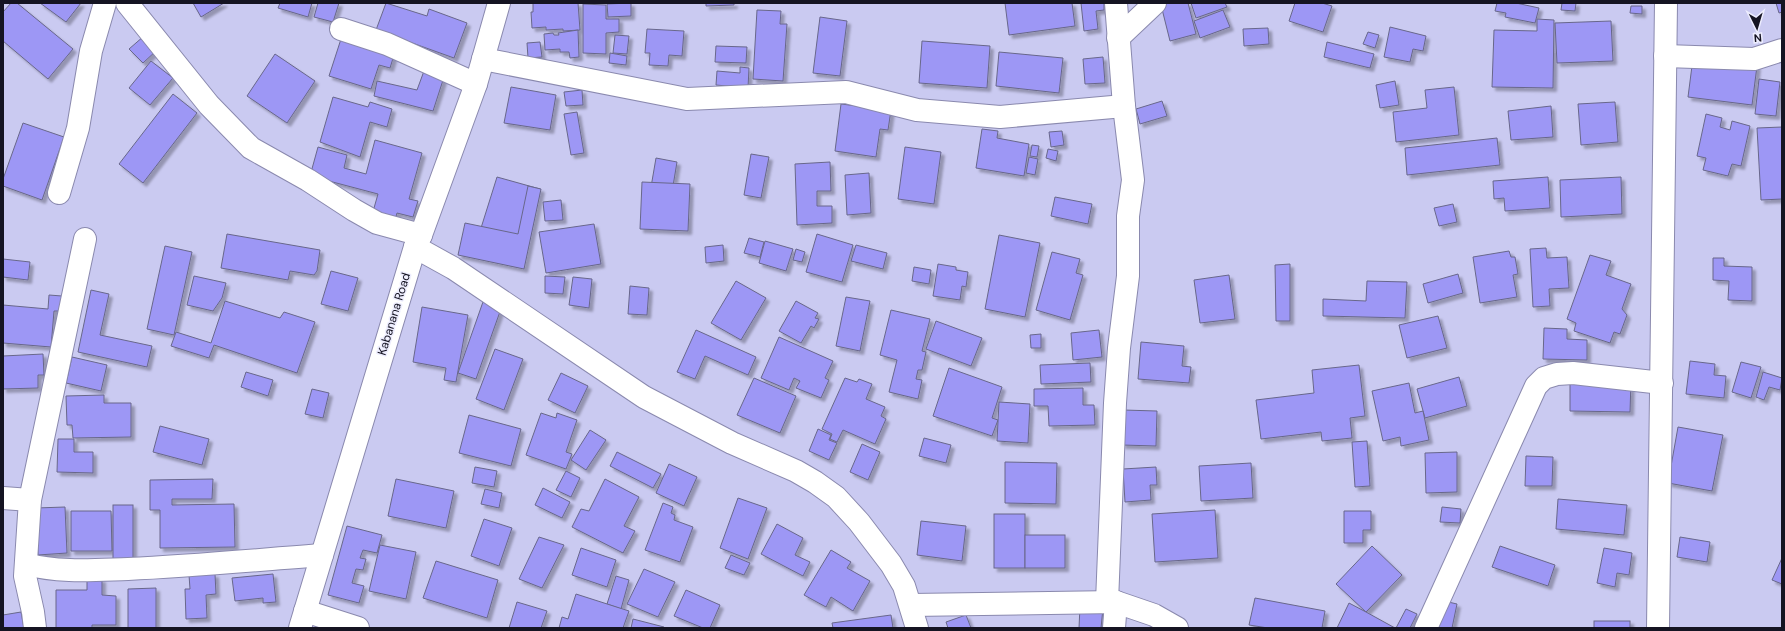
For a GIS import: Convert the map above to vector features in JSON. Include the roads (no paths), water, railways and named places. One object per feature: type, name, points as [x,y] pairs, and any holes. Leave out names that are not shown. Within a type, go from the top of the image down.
[{"type":"street","points":[[59,193],[78,128],[91,50],[105,3]]},
{"type":"street","points":[[127,3],[209,105],[251,148],[308,180],[377,223],[418,241],[453,268],[644,397],[732,443],[796,471],[816,482],[836,497],[891,564],[901,580],[918,628]]},
{"type":"street","name":"Kabanana Road","points":[[302,619],[418,241],[476,84],[499,3]]},
{"type":"street","points":[[1114,628],[1111,602],[1115,403],[1119,348],[1128,276],[1128,216],[1134,180],[1124,106],[1116,3]]},
{"type":"street","points":[[1118,38],[1155,3]]},
{"type":"street","points":[[1658,628],[1666,3]]},
{"type":"street","points":[[342,29],[387,44],[476,84]]},
{"type":"street","points":[[1665,56],[1754,59],[1782,50]]},
{"type":"street","points":[[483,59],[687,99],[846,92],[917,110],[1000,117],[1124,106]]},
{"type":"street","points":[[35,628],[25,576],[30,500],[85,239]]},
{"type":"street","points":[[1426,628],[1531,396],[1540,382],[1544,378],[1557,374],[1573,373],[1662,383]]},
{"type":"street","points":[[3,498],[30,500]]},
{"type":"street","points":[[26,564],[41,568],[74,570],[175,567],[322,555]]},
{"type":"street","points":[[910,606],[1111,602],[1154,615],[1177,628]]},
{"type":"street","points":[[302,619],[358,628]]}]
